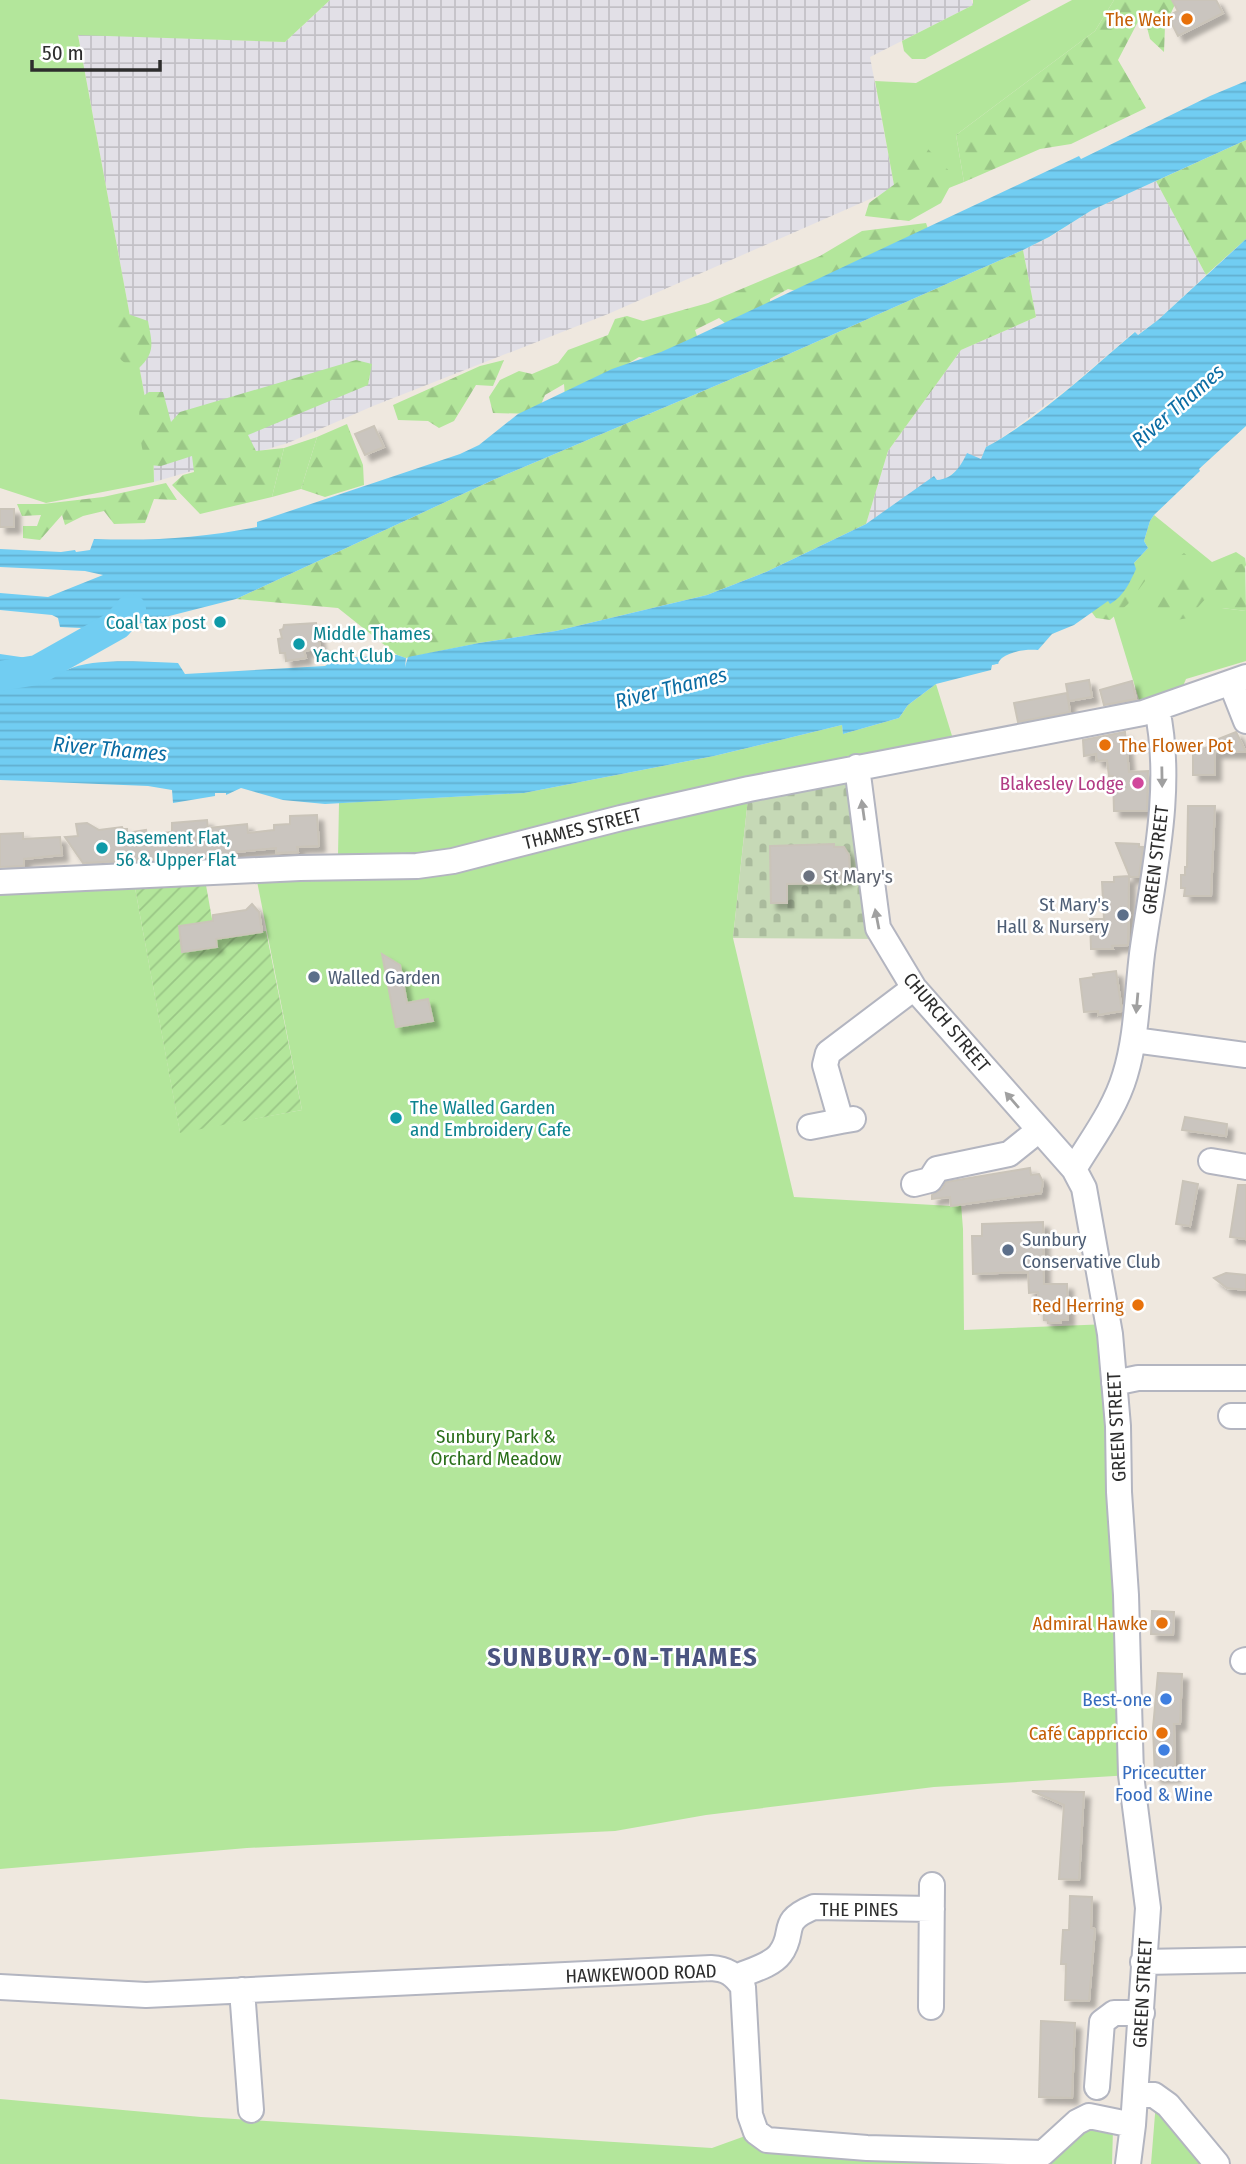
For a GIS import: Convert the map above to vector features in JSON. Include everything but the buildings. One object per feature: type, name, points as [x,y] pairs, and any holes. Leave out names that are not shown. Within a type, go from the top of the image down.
[{"type":"street","name":"THAMES STREET","points":[[0,882],[300,868],[417,866],[453,861],[621,818],[857,767],[1122,718],[1157,709],[1239,680]]},
{"type":"street","points":[[1239,680],[1246,721]]},
{"type":"street","name":"GREEN STREET","points":[[1128,2164],[1136,2093],[1148,1908],[1131,1775],[1126,1595],[1110,1335],[1084,1188],[1074,1169],[1114,1101],[1125,1077],[1134,1040],[1162,799],[1161,728],[1157,709]]},
{"type":"street","name":"CHURCH STREET","points":[[857,767],[878,928],[914,988],[1074,1169]]},
{"type":"street","points":[[810,1127],[847,1120],[825,1065],[828,1053],[914,988]]},
{"type":"street","points":[[1134,1040],[1246,1055]]},
{"type":"street","points":[[914,1184],[930,1180],[937,1169],[1009,1154],[1038,1130]]},
{"type":"street","points":[[1210,1161],[1246,1167]]},
{"type":"street","points":[[1114,1383],[1138,1378],[1246,1378]]},
{"type":"street","name":"THE PINES","points":[[736,1977],[774,1960],[784,1947],[793,1919],[814,1907],[932,1897],[924,1994]]},
{"type":"street","points":[[1143,1962],[1246,1960]]},
{"type":"street","name":"HAWKEWOOD ROAD","points":[[0,1987],[146,1994],[724,1969],[736,1977],[743,1987],[751,2124],[756,2133],[767,2140],[867,2148],[1043,2153],[1077,2122],[1089,2116],[1133,2125]]},
{"type":"street","points":[[242,1990],[251,2110]]},
{"type":"street","points":[[1097,2087],[1102,2022],[1114,2013],[1142,2013]]},
{"type":"street","points":[[1136,2093],[1154,2095],[1168,2105],[1217,2164]]},
{"type":"shaded area","points":[[330,0],[971,0],[973,5],[870,57],[894,185],[886,192],[608,314],[373,406],[288,443],[154,482],[153,441],[78,34],[285,42]]},
{"type":"shaded area","points":[[1156,181],[1206,275],[1158,320],[1137,335],[1134,332],[1070,387],[986,447],[981,459],[958,469],[944,480],[937,480],[935,477],[866,524],[888,451],[961,350],[1036,317],[1023,250],[1050,237],[1092,210]]},
{"type":"green space","points":[[0,0],[330,0],[285,42],[78,35],[153,441],[154,482],[46,503],[0,488]]},
{"type":"green space","points":[[973,0],[1031,0],[925,59],[912,59],[904,51],[902,41],[973,5]]},
{"type":"green space","points":[[1072,0],[1114,0],[1095,31],[956,135],[964,182],[911,203],[894,185],[875,81],[916,83]]},
{"type":"green space","points":[[1114,0],[1177,0],[1165,26],[1164,52],[1150,39],[1143,12],[1118,60],[1146,108],[1071,144],[1040,149],[964,182],[956,135],[1095,31]]},
{"type":"green space","points":[[1246,140],[1246,239],[1206,275],[1156,181]]},
{"type":"green space","points":[[928,149],[955,177],[941,203],[909,221],[865,216],[869,203],[899,181],[903,158]]},
{"type":"green space","points":[[926,223],[931,237],[815,295],[788,289],[770,299],[771,315],[737,333],[719,318],[695,330],[700,345],[664,361],[639,357],[565,397],[564,384],[545,395],[537,414],[493,413],[489,397],[500,380],[519,371],[532,374],[558,363],[568,350],[608,335],[615,319],[627,316],[643,321],[708,303],[820,256],[862,231]]},
{"type":"green space","points":[[1023,250],[1036,317],[961,350],[888,451],[866,524],[766,572],[707,595],[556,631],[406,658],[397,655],[338,608],[236,599],[493,480],[762,366]]},
{"type":"green space","points":[[125,313],[148,321],[150,352],[138,369],[124,362],[115,349],[113,328]]},
{"type":"green space","points":[[356,360],[372,364],[368,385],[248,435],[256,451],[284,448],[272,497],[200,514],[172,485],[183,475],[194,472],[192,456],[161,466],[147,465],[139,415],[140,398],[149,392],[163,392],[171,422],[180,412]]},
{"type":"green space","points":[[504,360],[493,386],[476,385],[454,421],[439,428],[428,421],[398,420],[393,405],[480,366]]},
{"type":"green space","points":[[347,424],[363,465],[364,485],[325,497],[301,489],[317,437]]},
{"type":"green space","points":[[317,437],[301,489],[272,497],[284,448]]},
{"type":"green space","points":[[166,483],[177,500],[154,499],[145,523],[114,524],[104,511],[83,516],[65,525],[62,515],[40,540],[23,538],[23,526],[37,526],[41,515],[22,516],[17,504],[43,504],[103,497]]},
{"type":"green space","points":[[1154,515],[1212,562],[1236,552],[1245,558],[1246,565],[1222,608],[1246,611],[1246,661],[1186,679],[1183,686],[1140,703],[1110,604],[1134,563],[1148,548],[1144,541]]},
{"type":"green space","points":[[1184,553],[1198,565],[1191,585],[1205,587],[1208,596],[1188,618],[1165,622],[1156,615],[1157,585],[1173,575],[1171,563]]},
{"type":"green space","points":[[1245,563],[1246,611],[1222,608],[1213,585],[1234,566]]},
{"type":"green space","points":[[1142,565],[1145,581],[1128,604],[1110,620],[1096,618],[1082,599],[1128,567]]},
{"type":"green space","points":[[936,684],[953,739],[425,857],[338,855],[339,803],[524,793],[714,756],[842,725],[843,734],[899,718],[908,705]]},
{"type":"green space","points":[[857,767],[884,939],[733,938],[749,789]]},
{"type":"green space","name":"Sunbury Park & Orchard Meadow","points":[[749,789],[733,938],[794,1197],[951,1206],[961,1204],[964,1330],[1109,1324],[1131,1775],[934,1787],[706,1815],[615,1831],[247,1848],[0,1869],[0,882],[133,877],[180,1132],[302,1110],[255,871],[417,866]]},
{"type":"green space","points":[[204,874],[217,947],[216,939],[266,931],[302,1110],[180,1133],[133,877]]},
{"type":"green space","points":[[0,2099],[201,2117],[712,2148],[748,2135],[1039,2161],[1080,2125],[1113,2129],[1112,2164],[0,2164]]},
{"type":"green space","points":[[1156,2102],[1210,2164],[1151,2164]]},
{"type":"water","points":[[1246,81],[1246,140],[1092,210],[1023,250],[762,366],[493,480],[236,599],[134,625],[106,642],[99,631],[101,629],[60,627],[58,618],[52,615],[0,610],[0,593],[48,597],[103,575],[85,571],[0,567],[0,549],[76,552],[90,550],[94,539],[176,538],[257,527],[257,522],[460,454],[479,445],[518,414],[612,369],[690,339],[1079,156],[1081,159]]},
{"type":"water","points":[[1246,239],[1246,426],[1154,515],[1144,541],[1148,548],[1134,563],[1136,569],[1131,579],[1115,601],[1110,604],[1108,601],[1074,625],[1052,634],[1038,650],[1014,652],[1002,658],[998,664],[992,665],[991,670],[936,684],[908,705],[899,718],[843,734],[842,725],[714,756],[524,793],[325,804],[283,800],[241,788],[226,795],[215,793],[215,796],[173,803],[172,790],[148,786],[0,780],[0,654],[48,661],[59,656],[67,670],[105,662],[178,663],[185,674],[325,666],[338,658],[397,655],[406,658],[405,667],[408,657],[556,631],[707,595],[766,572],[866,524],[934,476],[937,480],[952,474],[967,453],[981,459],[986,447],[1044,409],[1135,332],[1138,335],[1158,320]]},
{"type":"waterway","name":"River Thames","points":[[0,676],[37,670],[117,625],[131,609]]},
{"type":"place","name":"The Weir","points":[[1187,19]]},
{"type":"place","name":"Coal tax post","points":[[220,622]]},
{"type":"place","name":"Middle Thames Yacht Club","points":[[299,644]]},
{"type":"place","name":"The Flower Pot","points":[[1105,745]]},
{"type":"place","name":"Blakesley Lodge","points":[[1138,783]]},
{"type":"place","name":"Basement Flat, 56 & Upper Flat","points":[[102,848]]},
{"type":"place","name":"St Mary's","points":[[809,876]]},
{"type":"place","name":"St Mary's Hall & Nursery","points":[[1123,915]]},
{"type":"place","name":"Walled Garden","points":[[314,977]]},
{"type":"place","name":"The Walled Garden and Embroidery Cafe","points":[[396,1118]]},
{"type":"place","name":"Sunbury Conservative Club","points":[[1008,1250]]},
{"type":"place","name":"Red Herring","points":[[1138,1305]]},
{"type":"place","name":"Admiral Hawke","points":[[1162,1623]]},
{"type":"place","name":"Best-one","points":[[1166,1699]]},
{"type":"place","name":"Café Cappriccio","points":[[1162,1733]]},
{"type":"place","name":"Pricecutter Food & Wine","points":[[1164,1750]]},
{"type":"district","name":"SUNBURY-ON-THAMES","points":[[623,1657]]}]
